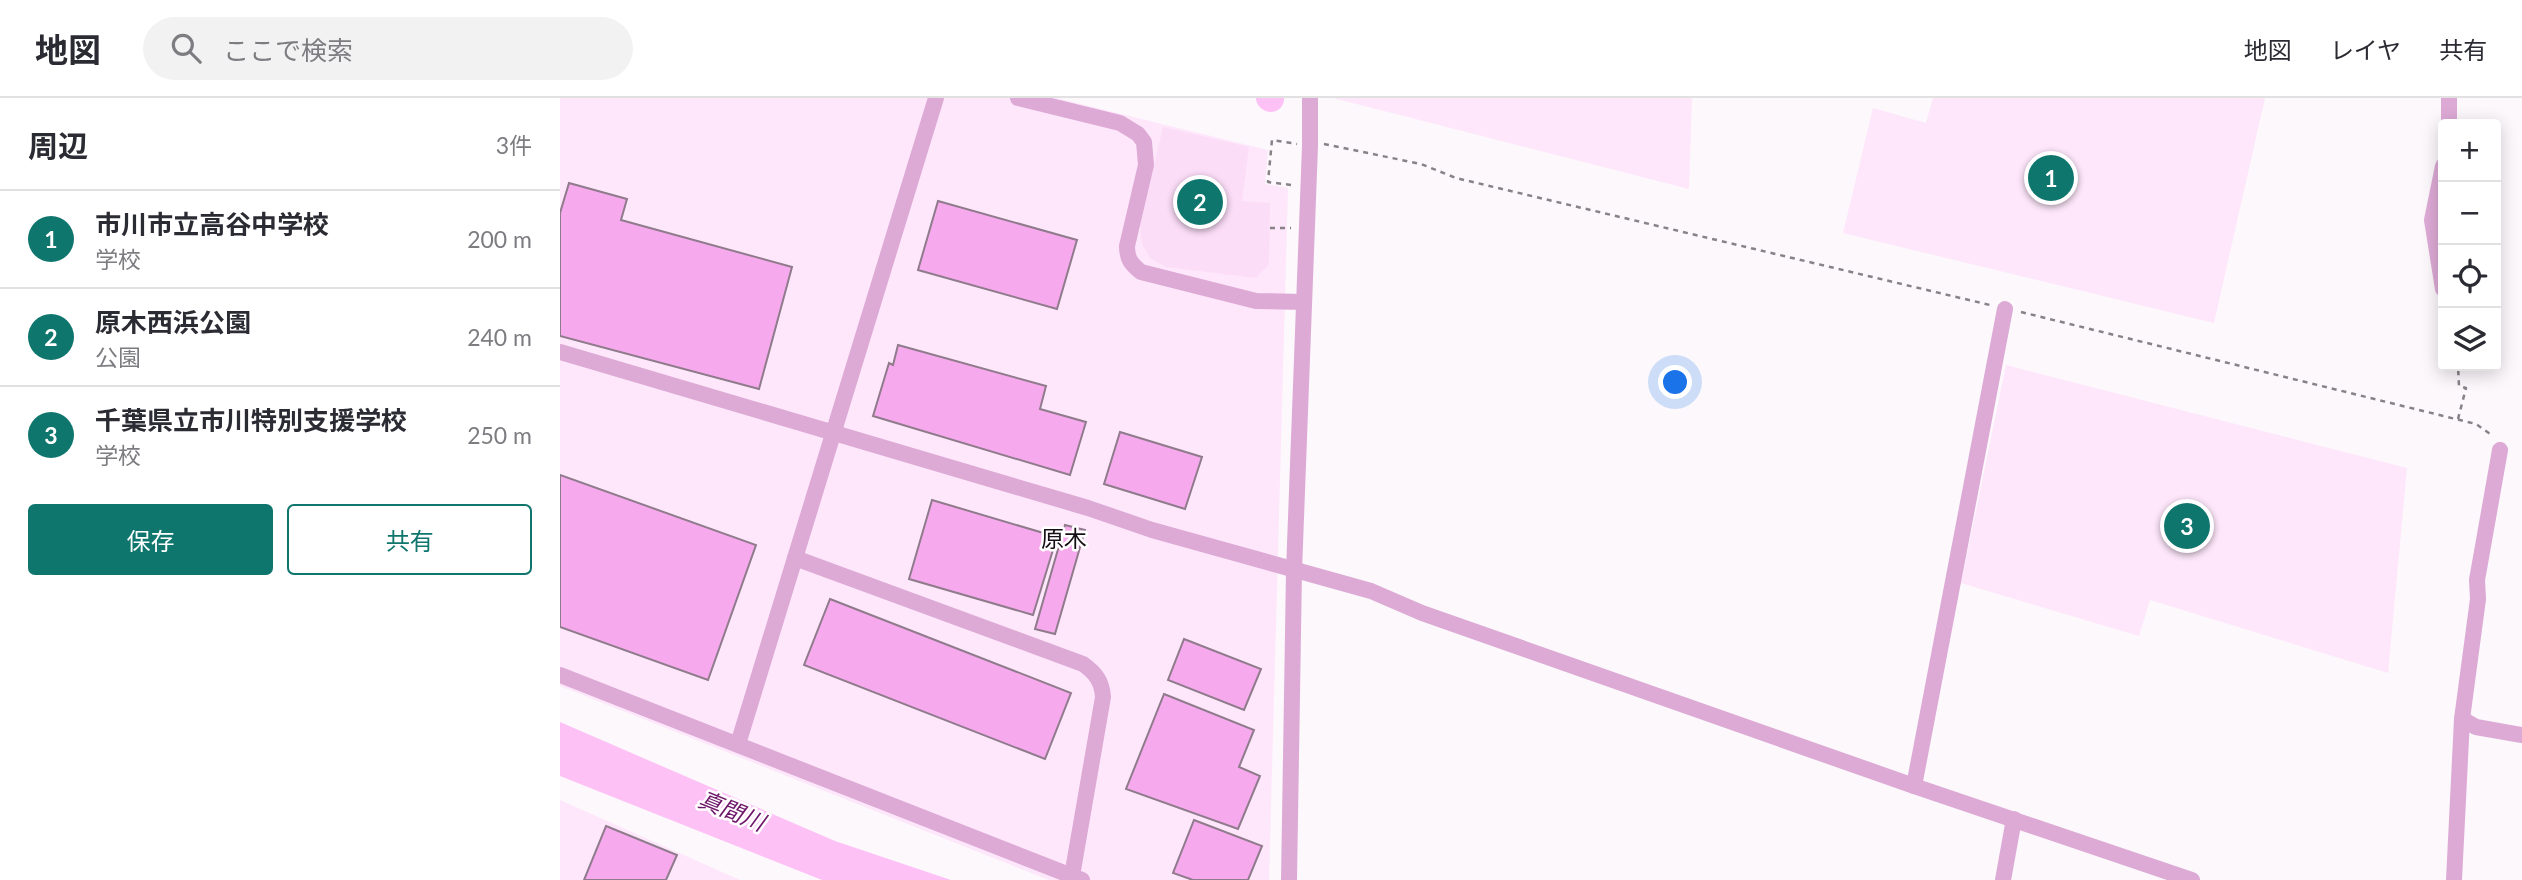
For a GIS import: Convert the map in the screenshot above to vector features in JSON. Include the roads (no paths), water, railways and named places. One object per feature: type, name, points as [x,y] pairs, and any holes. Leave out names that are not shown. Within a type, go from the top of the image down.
[{"type":"street","points":[[738,744],[936,98]]},
{"type":"street","points":[[1018,98],[1120,123],[1138,134],[1144,142],[1146,165],[1126,246],[1132,265],[1141,272],[1256,301],[1304,302]]},
{"type":"street","points":[[1289,880],[1294,571],[1310,98]]},
{"type":"street","points":[[2449,98],[2449,119]]},
{"type":"street","points":[[2438,258],[2432,220],[2440,182]]},
{"type":"street","points":[[1914,786],[2005,309]]},
{"type":"street","points":[[560,352],[1088,508],[1152,530],[1370,590],[1422,613],[1914,786],[2192,880]]},
{"type":"street","points":[[2454,880],[2462,719],[2478,599],[2477,580],[2500,450]]},
{"type":"street","points":[[560,675],[1077,878],[1103,697],[1102,687],[1095,673],[1083,664],[795,558]]},
{"type":"street","points":[[2462,719],[2476,727],[2522,735]]},
{"type":"street","points":[[2003,880],[2014,819]]},
{"type":"water","name":"真間川","points":[[560,722],[835,841],[951,880],[822,880],[560,776]]},
{"type":"place","name":"市川市立高谷中学校","points":[[2051,178]]},
{"type":"place","name":"原木西浜公園","points":[[1200,202]]},
{"type":"place","name":"千葉県立市川特別支援学校","points":[[2187,526]]},
{"type":"district","name":"原木","points":[[1064,538]]}]
